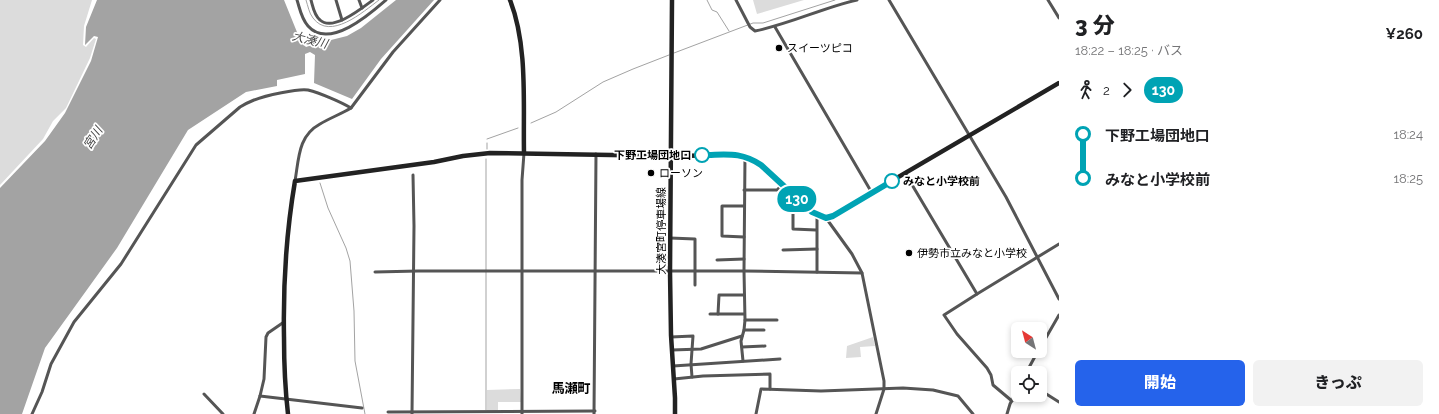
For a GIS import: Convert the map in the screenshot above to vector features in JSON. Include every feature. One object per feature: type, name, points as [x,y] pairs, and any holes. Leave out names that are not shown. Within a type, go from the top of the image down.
[{"type":"street","points":[[297,0],[301,15],[307,25],[315,32],[320,34],[334,33],[356,24],[386,0]]},
{"type":"street","points":[[311,0],[316,15],[321,21],[332,23],[342,20],[359,11],[373,0]]},
{"type":"street","points":[[336,0],[342,20]]},
{"type":"street","points":[[359,0],[362,8]]},
{"type":"street","points":[[288,414],[286,399],[284,276],[289,218],[299,154],[304,138],[310,131],[320,124],[351,108],[393,52],[440,0]]},
{"type":"street","points":[[510,0],[516,15],[521,41],[524,153],[522,180],[522,413]]},
{"type":"street","name":"大湊宮町停車場線","points":[[672,0],[670,272],[671,336],[675,414]]},
{"type":"street","points":[[736,0],[750,27],[755,31],[775,27],[857,0]]},
{"type":"street","points":[[889,0],[1006,198],[1059,299]]},
{"type":"street","points":[[1048,0],[1059,18]]},
{"type":"street","points":[[775,27],[872,193]]},
{"type":"street","points":[[295,181],[434,162],[476,154],[524,153],[670,156],[737,155],[745,156],[761,165],[812,212],[826,218],[833,216],[1059,83]]},
{"type":"street","points":[[32,414],[56,354],[74,322],[121,264],[145,228],[189,155],[202,139],[240,107],[264,97],[308,90],[343,103],[351,108]]},
{"type":"street","points":[[388,412],[595,412],[596,154]]},
{"type":"street","points":[[743,361],[742,336],[745,320],[745,156]]},
{"type":"street","points":[[905,173],[977,294]]},
{"type":"street","points":[[412,175],[414,226],[412,271],[412,413]]},
{"type":"street","points":[[744,190],[777,190],[782,185]]},
{"type":"street","points":[[797,199],[793,204],[793,229],[816,230]]},
{"type":"street","points":[[744,206],[722,206],[722,236],[744,237]]},
{"type":"street","points":[[817,215],[817,272]]},
{"type":"street","points":[[826,218],[852,254],[862,273],[882,369],[884,389],[876,414]]},
{"type":"street","points":[[670,238],[695,239],[695,285]]},
{"type":"street","points":[[1011,400],[993,385],[987,368],[956,334],[944,315],[1059,244]]},
{"type":"street","points":[[783,250],[817,249]]},
{"type":"street","points":[[717,260],[744,260]]},
{"type":"street","points":[[375,272],[744,271],[862,273]]},
{"type":"street","points":[[718,314],[719,295],[744,295]]},
{"type":"street","points":[[710,314],[744,314]]},
{"type":"street","points":[[1047,336],[1059,315]]},
{"type":"street","points":[[745,320],[777,320]]},
{"type":"street","points":[[254,414],[264,379],[266,337],[268,333],[284,322]]},
{"type":"street","points":[[744,330],[764,330]]},
{"type":"street","points":[[671,336],[693,336],[691,364],[692,377]]},
{"type":"street","points":[[672,350],[701,349],[742,336]]},
{"type":"street","points":[[742,347],[765,346]]},
{"type":"street","points":[[673,366],[780,359]]},
{"type":"street","points":[[674,379],[770,374],[770,389]]},
{"type":"street","points":[[756,414],[761,389],[821,391],[903,388],[933,390],[958,396],[973,414]]},
{"type":"street","points":[[204,394],[223,414]]},
{"type":"street","points":[[1047,394],[1059,402]]},
{"type":"street","points":[[260,396],[362,408]]},
{"type":"street","points":[[1008,414],[1012,402]]},
{"type":"shaded area","points":[[0,0],[92,0],[84,26],[83,45],[86,47],[94,38],[96,39],[90,58],[66,108],[53,121],[43,139],[0,185]]},
{"type":"shaded area","points":[[753,0],[804,0],[757,14]]},
{"type":"shaded area","points":[[873,337],[875,346],[860,347],[861,357],[846,358],[847,346]]},
{"type":"shaded area","points":[[520,389],[521,402],[498,402],[498,411],[487,411],[487,390]]},
{"type":"water","name":"宮川","points":[[97,0],[284,0],[301,42],[306,47],[312,45],[315,39],[327,41],[347,36],[361,28],[396,0],[434,0],[381,59],[352,99],[314,83],[315,55],[310,52],[305,54],[305,74],[277,80],[277,86],[246,92],[188,130],[117,248],[45,348],[22,414],[0,414],[0,188],[45,141],[65,113],[91,61],[98,37],[94,36],[85,45],[86,27]]},
{"type":"waterway","points":[[306,0],[313,18],[320,24],[328,27],[337,26],[356,17],[379,0]]},
{"type":"waterway","points":[[707,0],[712,10],[717,12],[729,31]]},
{"type":"waterway","points":[[674,53],[753,23],[763,23],[835,0]]},
{"type":"waterway","points":[[531,123],[556,112],[603,82],[669,55]]},
{"type":"waterway","points":[[487,139],[518,128]]},
{"type":"waterway","points":[[487,143],[487,149]]},
{"type":"waterway","points":[[486,159],[486,410]]},
{"type":"waterway","points":[[320,183],[328,208],[346,248],[350,261],[354,311],[355,361],[365,414]]},
{"type":"bus line","name":"130","points":[[702,155],[741,155],[752,159],[761,165],[812,212],[826,218],[833,216],[892,181]]},
{"type":"place","name":"スイーツピコ","points":[[779,48]]},
{"type":"place","name":"下野工場団地口","points":[[702,155]]},
{"type":"place","name":"ローソン","points":[[651,173]]},
{"type":"place","name":"みなと小学校前","points":[[892,181]]},
{"type":"place","name":"伊勢市立みなと小学校","points":[[909,253]]},
{"type":"district","name":"馬瀬町","points":[[571,388]]},
{"type":"water label","name":"大湊川","points":[[310,40]]}]
